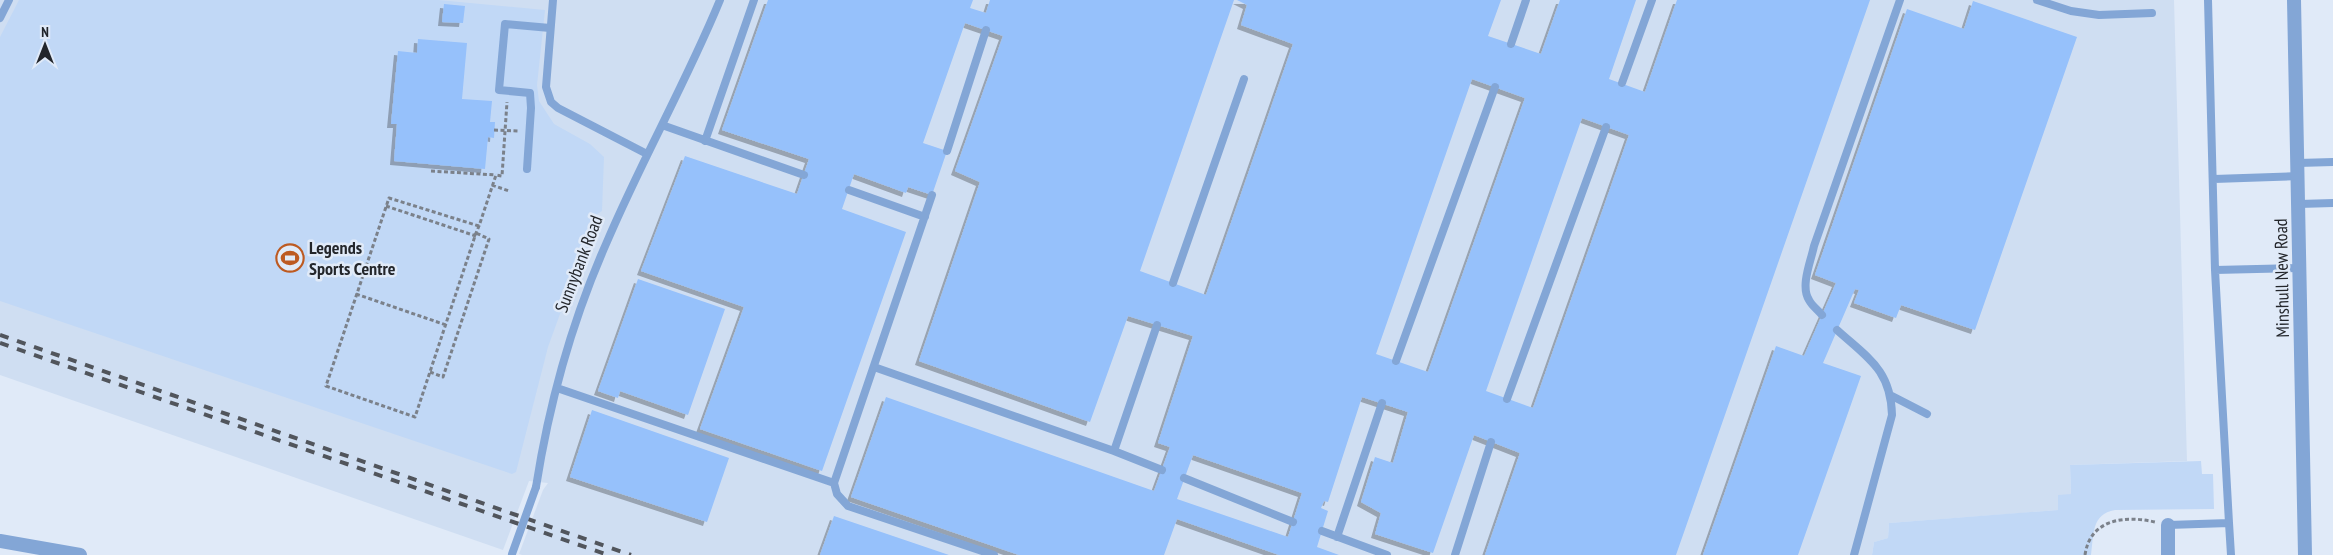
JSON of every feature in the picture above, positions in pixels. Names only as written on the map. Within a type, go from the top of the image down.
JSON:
[{"type":"street","name":"Minshull New Road","points":[[2294,0],[2301,268],[2305,555]]},
{"type":"street","points":[[2168,525],[2168,555]]},
{"type":"street","points":[[0,541],[80,555]]},
{"type":"lane","points":[[0,18],[9,0]]},
{"type":"lane","points":[[553,0],[546,87],[551,102],[558,108],[647,154]]},
{"type":"lane","name":"Sunnybank Road","points":[[511,554],[536,487],[546,427],[572,334],[605,245],[700,47],[720,0]]},
{"type":"lane","points":[[706,141],[754,0]]},
{"type":"lane","points":[[1511,44],[1526,0]]},
{"type":"lane","points":[[1622,83],[1652,0]]},
{"type":"lane","points":[[1822,315],[1809,301],[1806,294],[1814,246],[1900,0]]},
{"type":"lane","points":[[2037,0],[2071,12],[2099,15],[2152,13]]},
{"type":"lane","points":[[2208,0],[2215,270],[2231,555]]},
{"type":"lane","points":[[527,169],[531,108],[530,93],[499,90],[504,24],[550,28]]},
{"type":"lane","points":[[947,152],[986,30]]},
{"type":"lane","points":[[1173,283],[1244,79]]},
{"type":"lane","points":[[1396,361],[1495,87]]},
{"type":"lane","points":[[662,125],[804,175]]},
{"type":"lane","points":[[1507,399],[1606,127]]},
{"type":"lane","points":[[2214,180],[2298,170],[2333,162]]},
{"type":"lane","points":[[848,190],[925,216]]},
{"type":"lane","points":[[932,195],[834,483],[837,494],[848,506],[994,555]]},
{"type":"lane","points":[[2299,204],[2333,203]]},
{"type":"lane","points":[[2215,270],[2301,268]]},
{"type":"lane","points":[[1114,451],[1157,325]]},
{"type":"lane","points":[[1837,330],[1874,364],[1886,380],[1892,396],[1892,415],[1854,555]]},
{"type":"lane","points":[[874,367],[1114,451],[1162,470]]},
{"type":"lane","points":[[557,388],[834,483]]},
{"type":"lane","points":[[1892,396],[1928,414]]},
{"type":"lane","points":[[1337,537],[1382,403]]},
{"type":"lane","points":[[1455,555],[1491,442]]},
{"type":"lane","points":[[1184,478],[1293,522]]},
{"type":"lane","points":[[2168,525],[2229,523]]},
{"type":"lane","points":[[1322,531],[1387,555]]},
{"type":"path","points":[[431,171],[502,176],[508,91]]},
{"type":"path","points":[[479,226],[389,198],[326,386],[415,417],[479,226],[492,185],[496,175]]},
{"type":"path","points":[[492,185],[509,191]]},
{"type":"path","points":[[386,206],[489,239],[443,377],[430,372]]},
{"type":"path","points":[[356,294],[446,325]]},
{"type":"path","points":[[2085,555],[2093,533],[2103,524],[2121,520],[2146,520],[2168,525]]},
{"type":"shaded area","points":[[0,0],[2174,0],[2187,461],[2070,465],[2071,495],[2059,510],[1889,523],[1888,538],[1874,542],[1872,555],[522,555],[519,554],[543,490],[548,483],[529,481],[503,550],[0,375]]},
{"type":"shaded area","name":"Legends Sports Centre","points":[[19,0],[438,0],[545,10],[537,85],[539,101],[554,124],[590,144],[604,157],[602,211],[596,215],[548,347],[516,472],[512,474],[0,301],[0,37]]},
{"type":"shaded area","points":[[2201,461],[2202,474],[2213,474],[2214,509],[2115,510],[2107,512],[2095,526],[2091,555],[1872,555],[1874,542],[1888,538],[1889,523],[2058,510],[2058,495],[2071,494],[2070,465]]},
{"type":"building","points":[[768,0],[973,0],[970,8],[986,13],[990,0],[1234,0],[1140,271],[1206,295],[1293,44],[1241,25],[1247,5],[1237,0],[1501,0],[1488,36],[1541,54],[1560,0],[1636,0],[1609,79],[1645,92],[1677,0],[1870,0],[1676,555],[1485,555],[1520,453],[1474,435],[1433,553],[1375,534],[1381,513],[1361,502],[1375,457],[1393,463],[1408,412],[1362,397],[1328,502],[1324,501],[1321,508],[1328,511],[1317,547],[1339,555],[1279,555],[1177,519],[1164,555],[1019,555],[851,497],[886,397],[1154,491],[1170,447],[1158,443],[1193,336],[1128,316],[1090,422],[919,361],[980,182],[955,171],[1003,36],[965,23],[923,143],[947,151],[932,195],[908,187],[906,193],[854,174],[842,209],[906,232],[822,471],[700,429],[744,307],[641,271],[685,156],[797,194],[809,159],[722,130]],"holes":[[[1472,79],[1525,98],[1428,372],[1376,354]],[[1582,118],[1629,135],[1533,408],[1486,391]],[[1193,455],[1302,493],[1288,537],[1177,499]]]},
{"type":"building","points":[[1973,1],[2077,37],[1975,330],[1901,305],[1896,318],[1854,303],[1859,290],[1855,289],[1823,363],[1861,376],[1798,555],[1703,555],[1776,346],[1804,356],[1836,283],[1815,275],[1907,9],[1964,29]]},
{"type":"building","points":[[444,4],[465,6],[463,23],[442,22]]},
{"type":"building","points":[[418,39],[467,43],[462,99],[492,101],[490,122],[495,122],[494,138],[488,137],[485,169],[394,161],[397,124],[391,124],[398,51],[417,53]]},
{"type":"building","points":[[638,279],[725,309],[688,415],[620,391],[618,398],[598,391]]},
{"type":"building","points":[[592,410],[729,458],[707,522],[570,477]]},
{"type":"building","points":[[834,516],[949,555],[820,555]]},
{"type":"railway","points":[[0,335],[631,555]]},
{"type":"railway","points":[[0,343],[608,555]]},
{"type":"place","name":"Legends Sports Centre","points":[[290,258]]}]
